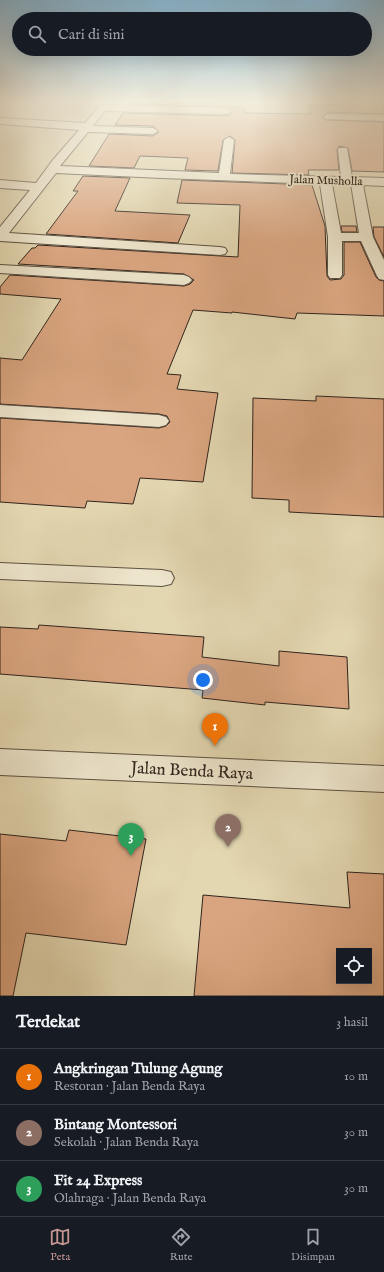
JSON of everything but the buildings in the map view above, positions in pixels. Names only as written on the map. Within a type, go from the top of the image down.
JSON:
[{"type":"street","points":[[0,237],[67,148]]},
{"type":"street","points":[[224,177],[229,148]]},
{"type":"street","points":[[343,150],[366,237],[384,276]]},
{"type":"street","name":"Jalan Musholla","points":[[53,169],[224,177],[384,182]]},
{"type":"street","points":[[325,180],[335,237],[335,275]]},
{"type":"street","points":[[0,184],[39,187]]},
{"type":"street","points":[[0,237],[220,251]]},
{"type":"street","points":[[335,237],[366,237]]},
{"type":"street","points":[[0,269],[184,280]]},
{"type":"street","points":[[0,411],[159,421]]},
{"type":"street","points":[[0,571],[162,578]]},
{"type":"street","name":"Jalan Benda Raya","points":[[0,762],[384,779]]},
{"type":"place","name":"Angkringan Tulung Agung","points":[[215,746]]},
{"type":"place","name":"Bintang Montessori","points":[[228,847]]},
{"type":"place","name":"Fit 24 Express","points":[[131,856]]}]
